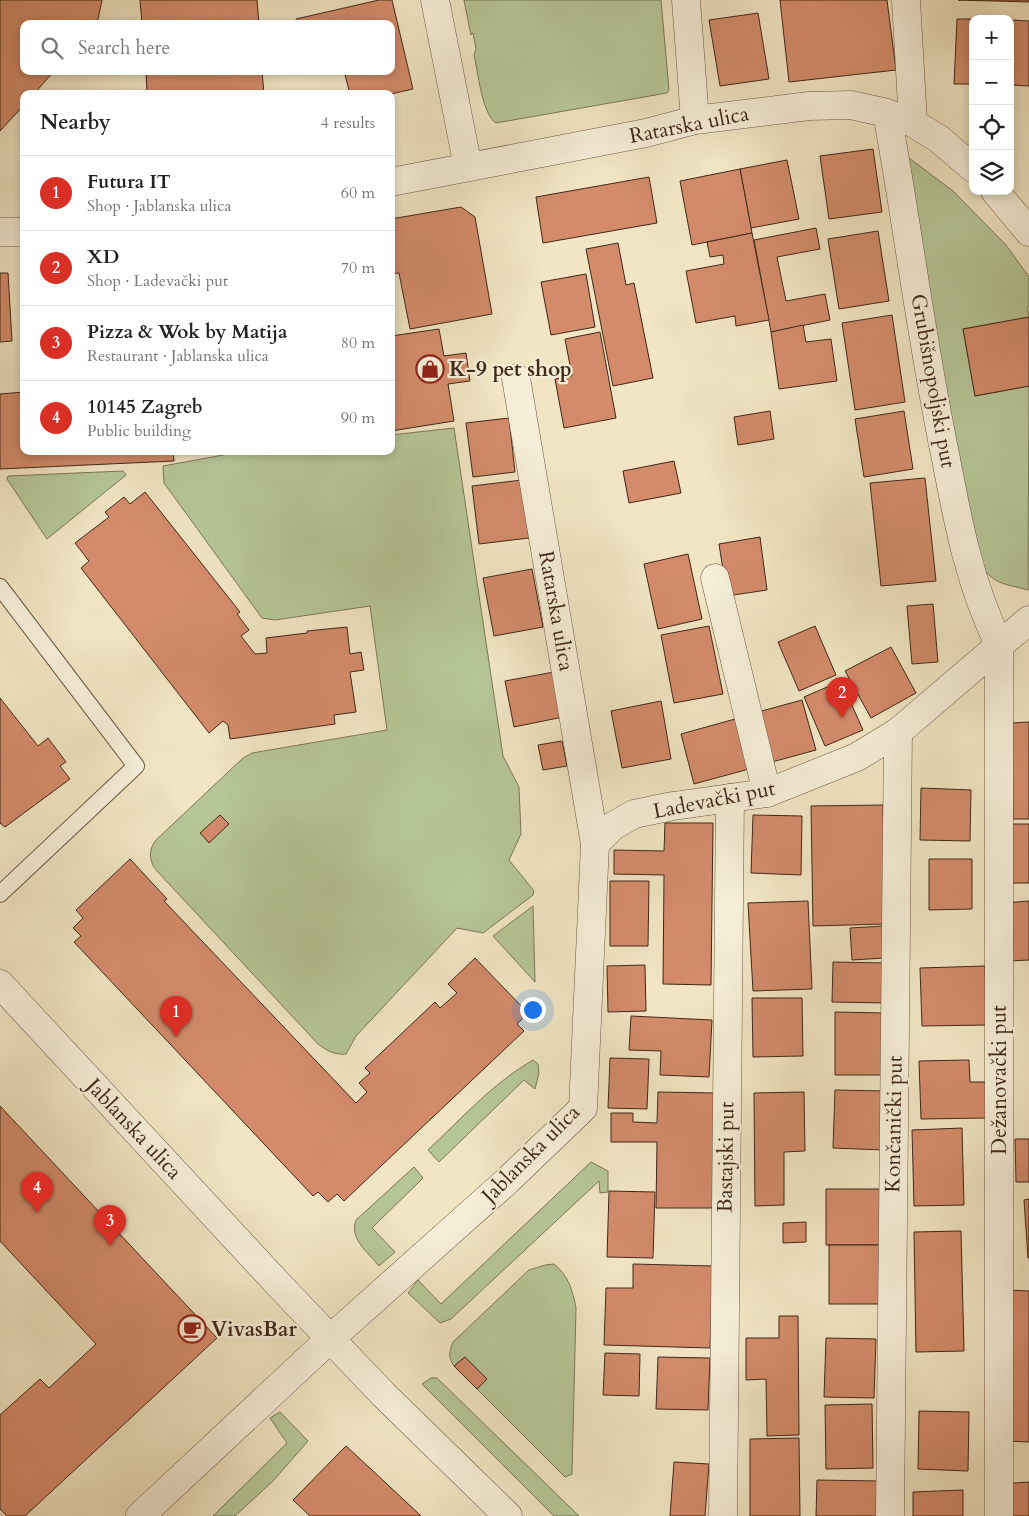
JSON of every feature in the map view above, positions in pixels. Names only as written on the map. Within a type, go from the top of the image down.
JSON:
[{"type":"street","points":[[435,0],[468,167]]},
{"type":"street","points":[[686,0],[695,120]]},
{"type":"street","points":[[906,0],[913,123]]},
{"type":"street","name":"Ratarska ulica","points":[[395,181],[636,135],[695,120],[809,106],[851,105],[886,113],[913,123],[939,139],[969,165]]},
{"type":"street","name":"Grubišnopoljski put","points":[[886,113],[932,395],[957,514],[970,571],[984,613],[999,644]]},
{"type":"street","points":[[998,195],[1029,232]]},
{"type":"street","points":[[0,232],[20,232]]},
{"type":"street","name":"Ratarska ulica","points":[[516,378],[595,844]]},
{"type":"street","points":[[715,578],[766,793]]},
{"type":"street","name":"Ladevački put","points":[[595,844],[613,826],[634,814],[766,793],[857,756],[898,732],[1029,620]]},
{"type":"street","name":"Dežanovački put","points":[[999,644],[999,1516]]},
{"type":"street","name":"Končanički put","points":[[890,1516],[898,732]]},
{"type":"street","name":"Bastajski put","points":[[723,1516],[730,798]]},
{"type":"street","name":"Jablanska ulica","points":[[331,1338],[500,1187],[583,1108],[595,844]]},
{"type":"street","name":"Jablanska ulica","points":[[0,984],[384,1395],[508,1516]]},
{"type":"street","points":[[140,1516],[331,1338]]},
{"type":"lane","points":[[0,587],[136,766],[0,894]]},
{"type":"green space","points":[[464,0],[661,0],[669,90],[667,93],[496,123],[487,111],[481,92],[474,55],[476,49],[473,33],[471,35]]},
{"type":"green space","points":[[905,155],[953,191],[1006,245],[1029,277],[1029,306],[1027,307],[1029,317],[963,329],[975,396],[1029,386],[1028,590],[999,582],[989,575],[979,561],[956,455]]},
{"type":"green space","points":[[454,428],[503,756],[519,787],[521,834],[509,860],[534,891],[533,895],[483,933],[457,928],[356,1036],[346,1054],[338,1054],[328,1051],[318,1044],[157,871],[150,856],[156,840],[243,758],[252,753],[387,730],[370,606],[275,620],[262,618],[164,483],[163,466],[223,455],[395,455],[395,435]]},
{"type":"green space","points":[[123,471],[126,475],[47,539],[7,479],[8,476]]},
{"type":"green space","points":[[533,906],[535,982],[493,936]]},
{"type":"green space","points":[[533,1060],[538,1064],[539,1073],[535,1089],[524,1080],[439,1162],[428,1150],[491,1090]]},
{"type":"green space","points":[[591,1162],[608,1171],[608,1192],[600,1193],[599,1181],[451,1319],[440,1323],[408,1293],[418,1280],[441,1304]]},
{"type":"green space","points":[[414,1167],[423,1178],[372,1228],[395,1252],[379,1266],[357,1239],[355,1233],[356,1220]]},
{"type":"green space","points":[[554,1264],[563,1273],[569,1284],[576,1308],[572,1474],[565,1477],[477,1389],[487,1379],[465,1357],[454,1366],[450,1354],[453,1342],[529,1270]]},
{"type":"green space","points":[[431,1378],[437,1378],[579,1516],[554,1516],[422,1384]]},
{"type":"green space","points":[[280,1412],[308,1441],[273,1481],[235,1516],[213,1516],[287,1443],[270,1418]]},
{"type":"building","points":[[0,0],[102,0],[98,20],[20,20],[20,75],[51,75],[37,90],[20,90],[20,109],[0,131]]},
{"type":"building","points":[[140,0],[257,0],[259,20],[142,20]]},
{"type":"building","points":[[379,0],[392,0],[413,89],[395,93],[395,90],[349,90],[345,75],[395,75],[395,20],[296,19]]},
{"type":"building","points":[[780,0],[887,0],[896,70],[789,82]]},
{"type":"building","points":[[958,0],[1029,0],[1029,2]]},
{"type":"building","points":[[758,13],[769,79],[720,86],[709,20]]},
{"type":"building","points":[[957,19],[969,19],[969,84],[954,84]]},
{"type":"building","points":[[1014,20],[1029,21],[1029,86],[1014,85]]},
{"type":"building","points":[[146,75],[262,75],[264,90],[147,90]]},
{"type":"building","points":[[873,149],[882,212],[829,219],[820,156]]},
{"type":"building","points":[[787,160],[799,219],[751,228],[740,169]]},
{"type":"building","points":[[740,169],[752,233],[692,245],[680,181]]},
{"type":"building","points":[[649,177],[657,223],[543,243],[536,197]]},
{"type":"building","points":[[461,207],[475,217],[492,314],[410,329],[399,273],[395,274],[395,218]]},
{"type":"building","points":[[816,228],[820,249],[777,257],[786,301],[825,294],[830,320],[771,332],[754,240]]},
{"type":"building","points":[[878,231],[889,301],[839,309],[828,239]]},
{"type":"building","points":[[752,233],[769,320],[736,326],[735,316],[696,323],[686,271],[724,264],[723,255],[710,257],[707,242]]},
{"type":"building","points":[[618,243],[626,285],[634,283],[653,378],[613,386],[586,249]]},
{"type":"building","points":[[0,273],[8,273],[12,341],[0,342]]},
{"type":"building","points":[[586,274],[595,327],[551,335],[541,282]]},
{"type":"building","points":[[892,315],[905,402],[855,410],[842,323]]},
{"type":"building","points":[[1029,317],[1029,386],[975,396],[963,329]]},
{"type":"building","points":[[803,325],[806,342],[831,339],[837,381],[779,389],[771,332]]},
{"type":"building","name":"K-9 pet shop","points":[[439,329],[444,356],[466,353],[470,381],[448,384],[454,421],[395,430],[395,335]]},
{"type":"building","points":[[600,332],[616,418],[564,428],[555,379],[572,376],[565,339]]},
{"type":"building","points":[[20,392],[20,455],[173,455],[174,461],[0,469],[0,394]]},
{"type":"building","points":[[770,411],[774,439],[738,445],[734,417]]},
{"type":"building","points":[[904,411],[913,469],[864,477],[855,419]]},
{"type":"building","points":[[509,418],[515,472],[473,477],[466,423]]},
{"type":"building","points":[[674,461],[681,493],[629,503],[623,471]]},
{"type":"building","points":[[925,478],[936,581],[881,586],[870,483]]},
{"type":"building","points":[[522,480],[529,538],[479,544],[472,486]]},
{"type":"building","points":[[145,492],[240,612],[237,614],[249,630],[241,636],[255,654],[267,653],[266,638],[347,627],[350,654],[361,652],[364,670],[350,672],[356,712],[334,715],[335,724],[230,739],[228,725],[223,721],[209,733],[81,568],[89,561],[75,543],[109,517],[105,512],[124,497],[130,504]]},
{"type":"building","points":[[760,537],[767,590],[727,596],[719,544]]},
{"type":"building","points":[[688,554],[702,619],[658,629],[644,564]]},
{"type":"building","points":[[532,569],[543,627],[494,636],[483,578]]},
{"type":"building","points":[[933,604],[938,662],[912,664],[907,606]]},
{"type":"building","points":[[709,626],[723,694],[674,703],[661,635]]},
{"type":"building","points":[[815,626],[836,675],[799,691],[778,642]]},
{"type":"building","points":[[891,647],[916,693],[871,718],[845,671]]},
{"type":"building","points":[[554,672],[563,717],[514,727],[505,681]]},
{"type":"building","points":[[841,681],[863,730],[825,746],[804,697]]},
{"type":"building","points":[[0,698],[38,746],[48,738],[66,762],[60,766],[70,779],[5,827],[0,823]]},
{"type":"building","points":[[802,700],[816,750],[761,765],[747,715]]},
{"type":"building","points":[[661,701],[671,759],[622,768],[611,711]]},
{"type":"building","points":[[735,719],[749,769],[694,784],[681,734]]},
{"type":"building","points":[[1029,722],[1029,819],[1013,819],[1012,723]]},
{"type":"building","points":[[562,741],[567,766],[543,770],[538,745]]},
{"type":"building","points":[[921,788],[971,790],[970,841],[920,840]]},
{"type":"building","points":[[883,805],[886,924],[813,926],[811,806]]},
{"type":"building","points":[[220,815],[229,824],[209,843],[200,833]]},
{"type":"building","points":[[753,815],[802,816],[801,875],[751,873]]},
{"type":"building","points":[[665,823],[713,823],[711,985],[663,984],[664,875],[614,874],[614,850],[664,851]]},
{"type":"building","points":[[1007,824],[1029,824],[1029,883],[1007,883]]},
{"type":"building","points":[[130,859],[167,899],[164,901],[356,1103],[367,1092],[359,1083],[370,1073],[365,1068],[435,1002],[440,1008],[457,993],[448,984],[475,958],[528,1013],[517,1024],[524,1031],[344,1201],[337,1194],[328,1202],[318,1192],[313,1196],[74,942],[81,936],[73,928],[83,918],[76,910]]},
{"type":"building","points":[[929,859],[972,859],[972,909],[929,910]]},
{"type":"building","points":[[610,881],[649,881],[648,946],[610,946]]},
{"type":"building","points":[[808,901],[812,989],[753,991],[748,903]]},
{"type":"building","points":[[1029,901],[1029,960],[1010,961],[1005,903]]},
{"type":"building","points":[[884,926],[885,958],[852,960],[850,928]]},
{"type":"building","points":[[833,962],[886,963],[886,1003],[832,1002]]},
{"type":"building","points":[[645,965],[646,1011],[608,1012],[607,966]]},
{"type":"building","points":[[985,966],[987,1025],[922,1026],[920,968]]},
{"type":"building","points":[[752,998],[802,998],[803,1056],[753,1057]]},
{"type":"building","points":[[835,1012],[884,1013],[883,1075],[835,1075]]},
{"type":"building","points":[[631,1016],[712,1020],[709,1077],[660,1075],[661,1051],[629,1050]]},
{"type":"building","points":[[610,1058],[649,1059],[647,1109],[608,1108]]},
{"type":"building","points":[[969,1060],[970,1082],[987,1082],[988,1118],[921,1119],[919,1061]]},
{"type":"building","points":[[835,1090],[885,1091],[883,1150],[833,1148]]},
{"type":"building","points":[[658,1092],[715,1093],[713,1208],[656,1208],[657,1142],[611,1142],[611,1113],[633,1113],[633,1122],[657,1123]]},
{"type":"building","points":[[804,1092],[805,1151],[784,1152],[784,1205],[755,1206],[754,1093]]},
{"type":"building","points":[[0,1106],[217,1338],[25,1516],[7,1516],[0,1509],[0,1415],[40,1379],[49,1388],[96,1344],[0,1241]]},
{"type":"building","points":[[962,1128],[964,1205],[914,1206],[912,1130]]},
{"type":"building","points":[[1015,1139],[1029,1139],[1029,1182],[1016,1182]]},
{"type":"building","points":[[826,1189],[887,1189],[879,1245],[826,1245]]},
{"type":"building","points":[[609,1191],[655,1192],[653,1258],[607,1257]]},
{"type":"building","points":[[1029,1199],[1029,1258],[1028,1258],[1024,1200]]},
{"type":"building","points":[[806,1222],[806,1242],[783,1243],[783,1223]]},
{"type":"building","points":[[961,1231],[964,1351],[916,1352],[914,1232]]},
{"type":"building","points":[[829,1245],[879,1245],[879,1304],[829,1304]]},
{"type":"building","points":[[633,1264],[713,1266],[710,1348],[604,1345],[606,1288],[633,1288]]},
{"type":"building","points":[[1008,1290],[1029,1291],[1029,1442],[1005,1441]]},
{"type":"building","points":[[779,1316],[798,1316],[799,1435],[767,1436],[766,1379],[746,1380],[746,1338],[779,1338]]},
{"type":"building","points":[[826,1338],[876,1339],[874,1398],[824,1397]]},
{"type":"building","points":[[605,1353],[640,1354],[639,1396],[603,1395]]},
{"type":"building","points":[[465,1357],[487,1379],[477,1389],[454,1366]]},
{"type":"building","points":[[658,1357],[710,1358],[708,1410],[656,1409]]},
{"type":"building","points":[[872,1404],[873,1468],[826,1469],[825,1405]]},
{"type":"building","points":[[919,1411],[969,1412],[968,1471],[918,1469]]},
{"type":"building","points":[[799,1438],[800,1516],[750,1516],[750,1439]]},
{"type":"building","points":[[346,1446],[421,1516],[310,1516],[293,1500]]},
{"type":"building","points":[[674,1462],[709,1464],[705,1516],[670,1516]]},
{"type":"building","points":[[817,1480],[878,1481],[877,1516],[816,1516]]},
{"type":"building","points":[[1029,1482],[1029,1516],[1003,1516],[1001,1484]]},
{"type":"building","points":[[963,1490],[963,1516],[913,1516],[913,1492]]},
{"type":"place","name":"K-9 pet shop","points":[[430,369]]},
{"type":"place","name":"XD","points":[[842,718]]},
{"type":"place","name":"Futura IT","points":[[176,1037]]},
{"type":"place","name":"10145 Zagreb","points":[[37,1213]]},
{"type":"place","name":"Pizza & Wok by Matija","points":[[110,1246]]},
{"type":"place","name":"VivasBar","points":[[192,1329]]}]
